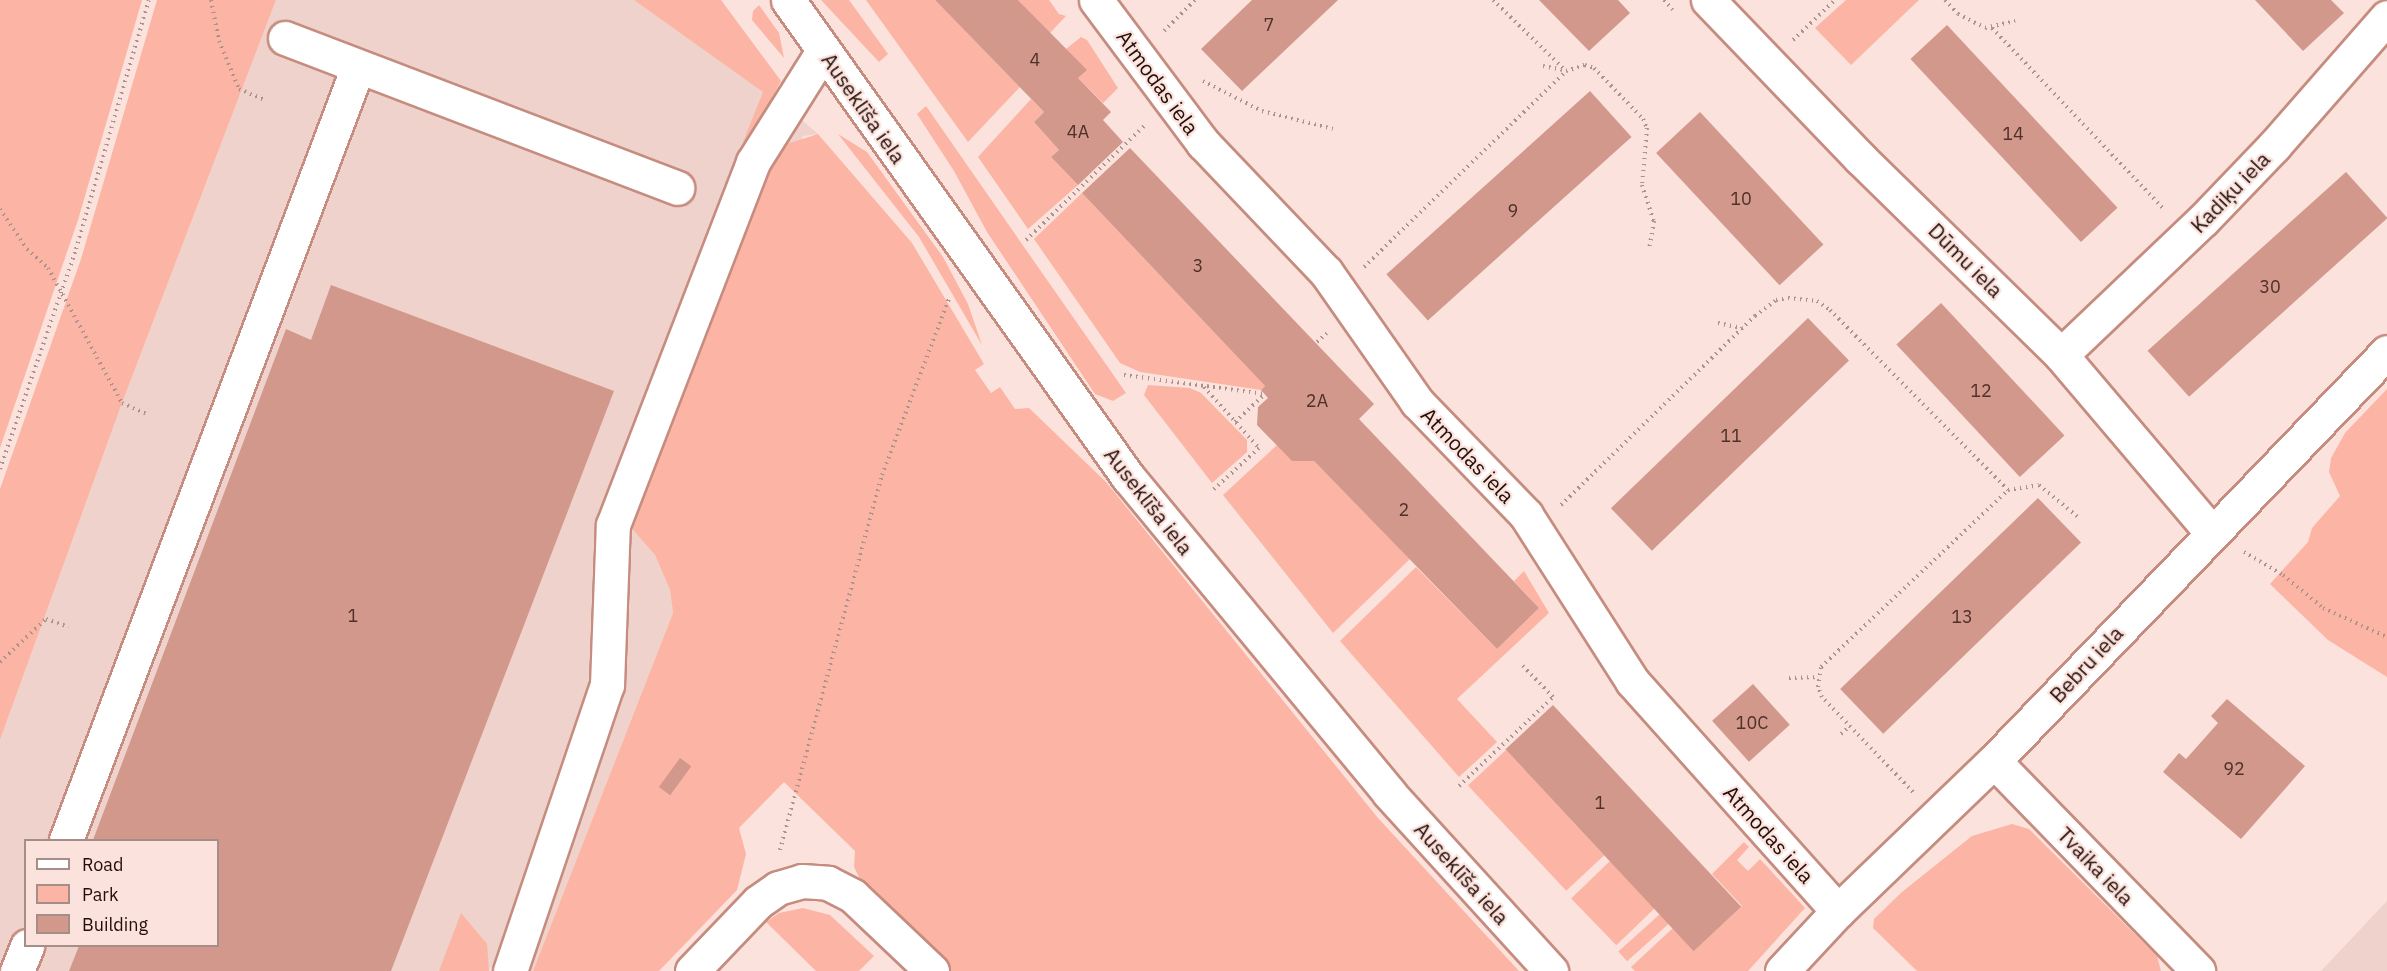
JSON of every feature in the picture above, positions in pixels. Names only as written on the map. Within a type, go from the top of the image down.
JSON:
[{"type":"street","name":"Auseklīša iela","points":[[788,0],[1128,477],[1389,793],[1551,971]]},
{"type":"street","name":"Atmodas iela","points":[[1096,0],[1186,123],[1326,272],[1417,402],[1526,515],[1632,681],[1838,911]]},
{"type":"street","name":"Dūmu iela","points":[[1708,0],[1860,158],[2061,355],[2211,531]]},
{"type":"street","name":"Kadiķu iela","points":[[2061,355],[2164,257],[2274,146],[2387,17]]},
{"type":"street","points":[[285,38],[677,188]]},
{"type":"street","points":[[510,971],[608,685],[613,525],[753,162],[823,51]]},
{"type":"street","points":[[66,839],[358,67]]},
{"type":"street","name":"Bebru iela","points":[[1782,971],[1838,911],[1994,761],[2211,531],[2387,352]]},
{"type":"street","name":"Tvaika iela","points":[[1994,761],[2195,970]]},
{"type":"street","points":[[692,971],[768,894],[802,881],[840,888],[932,971]]},
{"type":"street","points":[[17,971],[26,947]]},
{"type":"path","points":[[0,469],[62,293],[149,0]]},
{"type":"path","points":[[211,0],[219,41],[239,89],[263,99]]},
{"type":"path","points":[[1161,36],[1194,0]]},
{"type":"path","points":[[1493,0],[1566,71]]},
{"type":"path","points":[[1755,48],[1790,43],[1835,0]]},
{"type":"path","points":[[1945,0],[1970,22],[1992,28],[2160,201],[2165,210],[2164,226],[2150,242],[2164,257]]},
{"type":"path","points":[[1992,28],[2015,21]]},
{"type":"path","points":[[1317,342],[1366,294],[1360,277],[1368,260],[1566,71],[1585,65],[1594,68],[1647,128],[1642,173],[1654,221],[1649,248]]},
{"type":"path","points":[[1543,66],[1566,71]]},
{"type":"path","points":[[1198,78],[1262,111],[1333,129]]},
{"type":"path","points":[[1026,240],[1146,124]]},
{"type":"path","points":[[0,209],[27,249],[48,268],[122,403],[147,414]]},
{"type":"path","points":[[1559,514],[1564,498],[1742,328],[1776,300],[1803,297],[1817,301],[2008,490]]},
{"type":"path","points":[[768,894],[882,475],[949,299]]},
{"type":"path","points":[[1718,323],[1742,328]]},
{"type":"path","points":[[1124,375],[1264,394],[1235,422]]},
{"type":"path","points":[[1204,387],[1259,448],[1213,490]]},
{"type":"path","points":[[1935,816],[1822,697],[1818,677],[1821,667],[2008,490],[2039,485],[2078,517]]},
{"type":"path","points":[[2211,531],[2283,575],[2324,608],[2387,637]]},
{"type":"path","points":[[0,662],[46,619],[69,627]]},
{"type":"path","points":[[1459,786],[1553,697],[1521,664]]},
{"type":"path","points":[[1790,678],[1818,677]]},
{"type":"path","points":[[1841,734],[1850,726]]},
{"type":"shaded area","points":[[276,0],[634,0],[775,97],[818,134],[803,136],[633,530],[655,555],[670,590],[673,613],[533,971],[491,967],[489,971],[0,971],[0,740],[122,403]]},
{"type":"shaded area","points":[[2387,901],[2387,971],[2321,971]]},
{"type":"green space","points":[[0,0],[142,0],[78,220],[0,448]]},
{"type":"green space","points":[[157,0],[276,0],[122,403],[0,740],[0,489],[81,259]]},
{"type":"green space","points":[[634,0],[721,0],[781,81],[748,143],[743,142],[763,92]]},
{"type":"green space","points":[[821,0],[849,0],[888,54],[879,62]]},
{"type":"green space","points":[[866,0],[935,0],[1020,87],[968,142]]},
{"type":"green space","points":[[1018,0],[1049,0],[1059,14],[1066,16],[1050,33]]},
{"type":"green space","points":[[1846,0],[1919,0],[1851,65],[1815,28]]},
{"type":"green space","points":[[759,5],[779,33],[784,58],[752,20],[753,11]]},
{"type":"green space","points":[[1081,37],[1087,40],[1118,88],[1103,103],[1078,78],[1086,70],[1066,49]]},
{"type":"green space","points":[[1031,99],[1044,112],[1034,122],[1059,150],[1051,157],[1078,185],[1028,229],[978,157]]},
{"type":"green space","points":[[926,106],[1126,393],[1113,401],[1095,394],[987,232],[954,171],[917,114]]},
{"type":"green space","points":[[818,134],[912,243],[984,364],[975,370],[991,393],[1000,387],[1015,409],[1029,408],[1106,482],[1378,818],[1519,971],[949,971],[863,885],[854,867],[855,851],[784,782],[739,828],[746,854],[737,890],[659,971],[533,971],[673,613],[670,590],[655,555],[633,530],[630,509],[777,147]]},
{"type":"green space","points":[[838,134],[867,152],[943,257],[968,304],[982,345],[919,237]]},
{"type":"green space","points":[[1082,193],[1265,386],[1261,390],[1140,372],[1120,363],[1034,239]]},
{"type":"green space","points":[[1148,385],[1190,388],[1201,393],[1247,440],[1247,452],[1212,483],[1144,395]]},
{"type":"green space","points":[[2387,389],[2387,677],[2328,640],[2270,584],[2308,542],[2312,528],[2340,496],[2329,472],[2331,458],[2345,433]]},
{"type":"green space","points":[[1277,445],[1314,461],[1410,559],[1333,633],[1223,495]]},
{"type":"green space","points":[[1416,567],[1497,649],[1539,608],[1514,581],[1524,571],[1549,613],[1457,699],[1497,742],[1459,777],[1340,641]]},
{"type":"green space","points":[[1506,750],[1604,855],[1566,891],[1468,785]]},
{"type":"green space","points":[[2012,824],[2029,829],[2157,956],[2161,971],[1917,971],[1873,928],[1874,919],[1902,892],[1972,836]]},
{"type":"green space","points":[[1744,842],[1749,847],[1737,860],[1748,871],[1760,859],[1805,908],[1748,971],[1635,971],[1631,967],[1673,928],[1695,950],[1742,906],[1712,874]]},
{"type":"green space","points":[[1610,861],[1655,908],[1616,945],[1571,899]]},
{"type":"green space","points":[[803,908],[830,915],[874,956],[859,971],[816,971],[766,922],[779,913]]},
{"type":"green space","points":[[461,913],[487,944],[489,971],[439,971]]},
{"type":"green space","points":[[1660,914],[1669,924],[1627,961],[1618,951]]},
{"type":"building","points":[[935,0],[1018,0],[1087,70],[1078,78],[1111,112],[1103,120],[1123,142],[1078,185],[1051,157],[1059,150],[1034,122],[1044,112]]},
{"type":"building","points":[[1252,0],[1338,0],[1242,91],[1201,49]]},
{"type":"building","points":[[1539,0],[1618,0],[1630,13],[1589,51]]},
{"type":"building","points":[[2255,0],[2331,0],[2344,13],[2303,51]]},
{"type":"building","points":[[1947,25],[2117,208],[2081,242],[1910,59]]},
{"type":"building","points":[[1590,91],[1631,137],[1428,320],[1386,274]]},
{"type":"building","points":[[1700,112],[1823,244],[1780,285],[1656,153]]},
{"type":"building","points":[[1130,148],[1374,404],[1359,419],[1539,608],[1497,649],[1314,461],[1292,461],[1257,425],[1258,407],[1268,398],[1261,390],[1265,386],[1082,193]]},
{"type":"building","points":[[2346,172],[2387,219],[2189,397],[2148,351]]},
{"type":"building","points":[[331,285],[614,391],[391,971],[69,971],[79,947],[219,947],[219,839],[93,839],[286,329],[311,340]]},
{"type":"building","points":[[1941,303],[2064,435],[2020,477],[1896,345]]},
{"type":"building","points":[[1808,318],[1849,360],[1652,551],[1611,508]]},
{"type":"building","points":[[2038,498],[2081,543],[1883,734],[1840,689]]},
{"type":"building","points":[[1753,684],[1790,725],[1749,762],[1712,721]]},
{"type":"building","points":[[2227,699],[2305,766],[2241,839],[2163,772],[2179,753],[2186,759],[2218,723],[2211,716]]},
{"type":"building","points":[[1553,705],[1741,907],[1694,951],[1505,749]]},
{"type":"building","points":[[680,758],[691,766],[670,795],[659,787]]}]
